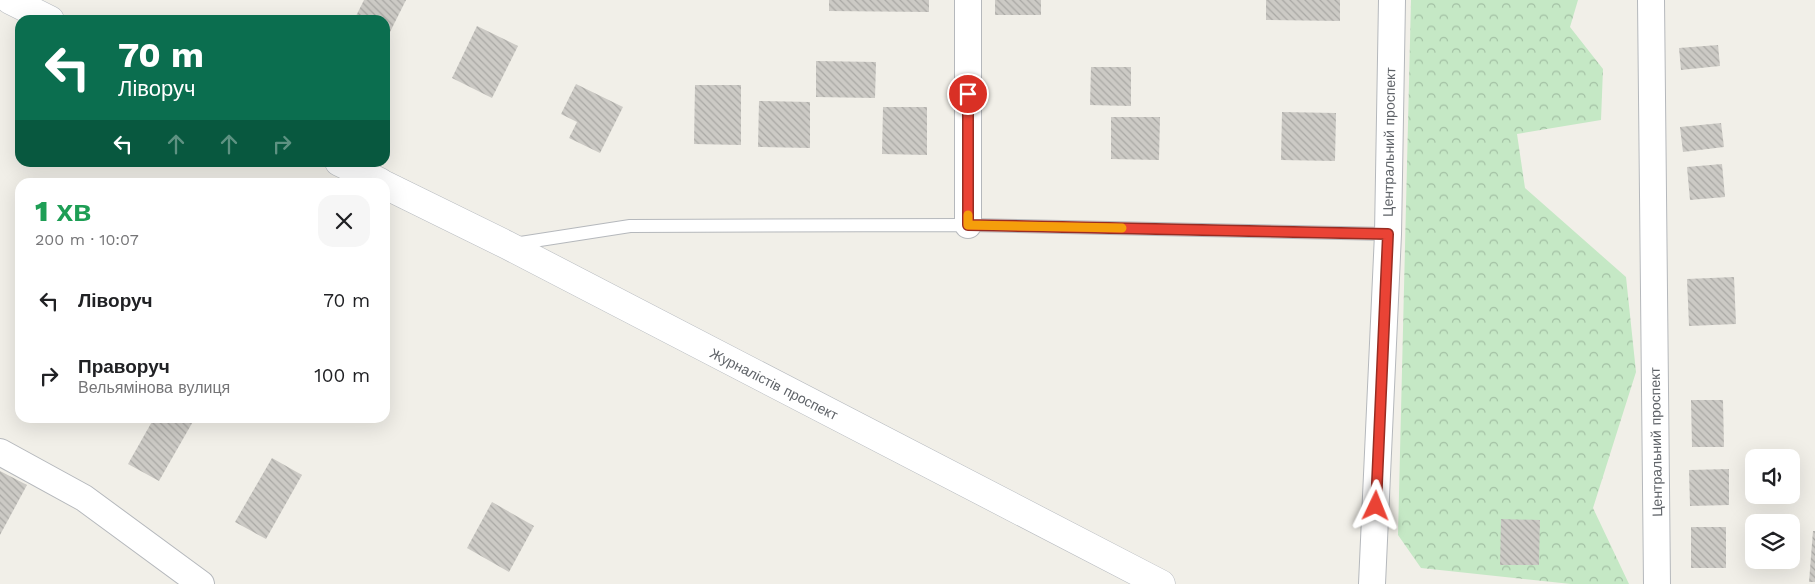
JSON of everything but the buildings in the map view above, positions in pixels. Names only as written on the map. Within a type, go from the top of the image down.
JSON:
[{"type":"main road","points":[[10,0],[40,15]]},
{"type":"main road","points":[[349,167],[372,178]]},
{"type":"main road","name":"Журналістів проспект","points":[[390,187],[507,245],[1161,584]]},
{"type":"street","points":[[968,0],[968,225]]},
{"type":"street","name":"Центральний проспект","points":[[1374,584],[1388,234],[1392,0]]},
{"type":"street","name":"Центральний проспект","points":[[1651,0],[1657,584]]},
{"type":"street","points":[[0,452],[84,498],[201,584]]},
{"type":"lane","points":[[507,245],[630,226],[968,225],[1388,234]]},
{"type":"green space","points":[[1411,0],[1578,0],[1570,27],[1603,69],[1601,120],[1517,134],[1525,188],[1626,277],[1636,372],[1593,508],[1629,584],[1571,584],[1421,568],[1398,535]]},
{"type":"slow traffic","points":[[968,215],[968,225],[1122,228]]},
{"type":"route","points":[[968,94],[968,225],[1388,234],[1376,506]]}]
